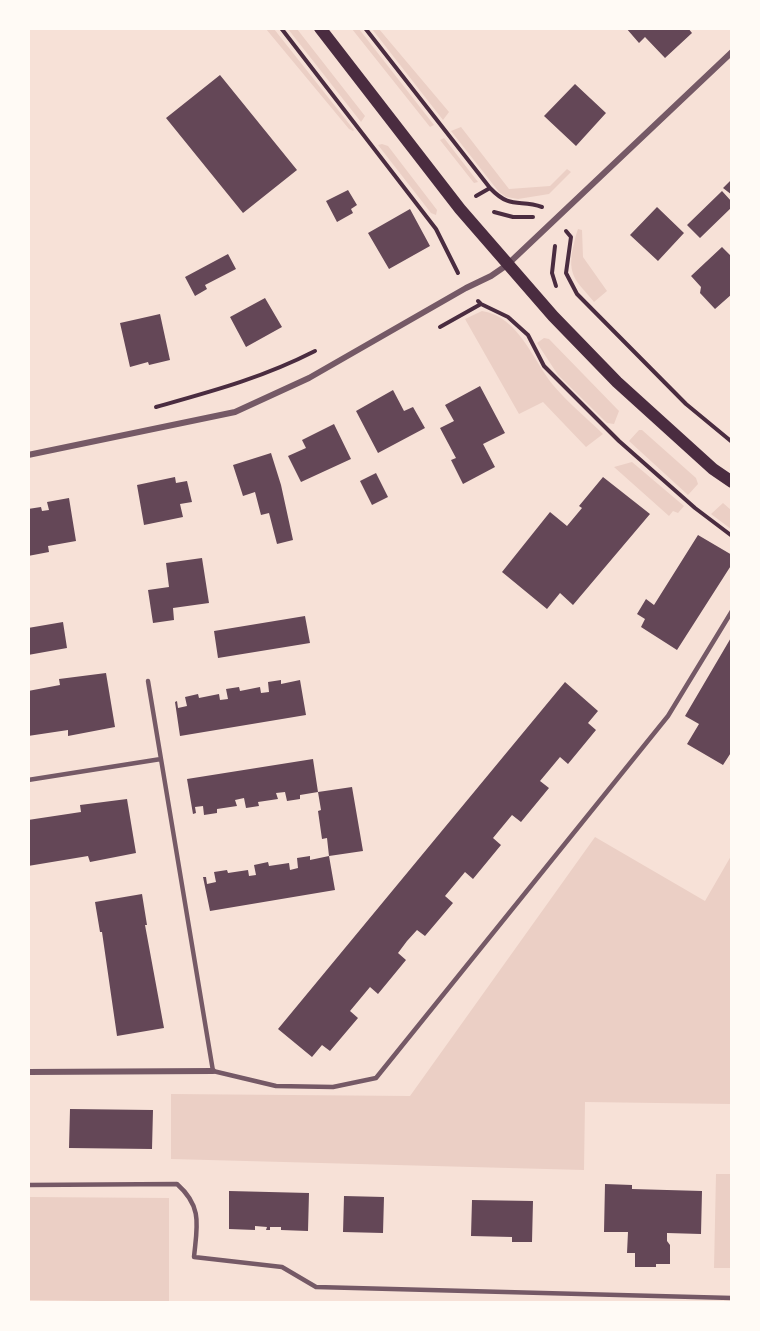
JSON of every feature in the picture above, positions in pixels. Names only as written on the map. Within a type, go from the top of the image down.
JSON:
[{"type":"main road","points":[[320,28],[460,209],[553,316],[617,382],[713,469],[732,482]]},
{"type":"street","points":[[28,455],[235,412],[309,378],[491,276],[507,265],[732,52]]},
{"type":"street","points":[[28,1072],[213,1071]]},
{"type":"lane","points":[[148,681],[213,1071],[276,1086],[333,1087],[375,1078],[668,716],[732,611]]},
{"type":"lane","points":[[28,780],[161,759]]},
{"type":"lane","points":[[28,1185],[177,1184],[188,1194],[198,1219],[194,1257],[282,1267],[316,1287],[732,1298]]},
{"type":"path","points":[[448,279],[458,273]]},
{"type":"path","points":[[150,409],[280,369],[320,348]]},
{"type":"shaded area","points":[[266,29],[274,29],[353,131],[349,129]]},
{"type":"shaded area","points":[[288,29],[297,29],[365,116],[361,122]]},
{"type":"shaded area","points":[[352,29],[359,29],[434,125],[430,127]]},
{"type":"shaded area","points":[[372,29],[379,29],[449,112],[443,120]]},
{"type":"shaded area","points":[[461,127],[509,189],[550,186],[567,169],[571,172],[549,194],[518,199],[506,197],[499,192],[451,131]]},
{"type":"shaded area","points":[[444,138],[478,182],[474,183],[440,140]]},
{"type":"shaded area","points":[[378,145],[388,146],[437,210],[436,215],[431,213]]},
{"type":"shaded area","points":[[578,229],[582,230],[583,257],[607,291],[594,302],[579,285],[573,274],[572,252]]},
{"type":"shaded area","points":[[482,311],[506,321],[515,330],[553,385],[603,434],[586,447],[543,402],[519,414],[465,319]]},
{"type":"shaded area","points":[[544,338],[549,339],[619,411],[614,424],[607,423],[558,375],[537,343]]},
{"type":"shaded area","points":[[639,430],[642,430],[696,478],[698,484],[688,495],[629,441]]},
{"type":"shaded area","points":[[632,462],[684,506],[678,513],[673,511],[669,516],[614,467]]},
{"type":"shaded area","points":[[723,503],[731,510],[731,529],[711,514]]},
{"type":"shaded area","points":[[595,837],[705,901],[731,856],[731,1104],[585,1102],[584,1170],[171,1159],[171,1094],[410,1096]]},
{"type":"shaded area","points":[[716,1174],[731,1174],[731,1268],[714,1268]]},
{"type":"shaded area","points":[[29,1197],[169,1198],[169,1302],[29,1300]]},
{"type":"building","points":[[626,28],[688,28],[692,33],[665,58],[645,37],[639,43]]},
{"type":"building","points":[[220,75],[297,170],[243,213],[166,118]]},
{"type":"building","points":[[575,84],[606,113],[576,146],[544,116]]},
{"type":"building","points":[[732,179],[732,195],[723,188]]},
{"type":"building","points":[[348,190],[357,205],[351,209],[353,213],[337,222],[326,201]]},
{"type":"building","points":[[722,191],[732,202],[732,207],[700,238],[687,225]]},
{"type":"building","points":[[657,207],[684,233],[658,261],[630,235]]},
{"type":"building","points":[[410,209],[430,246],[389,269],[368,233]]},
{"type":"building","points":[[722,247],[732,257],[732,294],[715,309],[700,293],[701,287],[691,276]]},
{"type":"building","points":[[228,254],[236,269],[205,285],[207,289],[195,296],[185,277]]},
{"type":"building","points":[[265,298],[282,327],[246,347],[230,317]]},
{"type":"building","points":[[160,314],[170,360],[149,365],[148,362],[130,367],[120,323]]},
{"type":"building","points":[[480,386],[505,433],[483,444],[495,467],[463,484],[451,460],[456,458],[440,428],[454,421],[445,405]]},
{"type":"building","points":[[393,390],[404,411],[413,407],[425,428],[378,453],[356,411]]},
{"type":"building","points":[[334,424],[351,459],[301,482],[288,456],[306,448],[302,440]]},
{"type":"building","points":[[271,453],[281,485],[293,540],[277,544],[269,513],[261,515],[255,492],[243,496],[233,465]]},
{"type":"building","points":[[376,473],[388,497],[372,505],[360,481]]},
{"type":"building","points":[[175,477],[176,483],[187,481],[192,502],[180,504],[183,517],[144,525],[137,485]]},
{"type":"building","points":[[603,477],[650,514],[573,605],[560,593],[547,609],[502,572],[550,512],[567,526],[582,508],[579,506]]},
{"type":"building","points":[[69,498],[76,541],[48,546],[49,552],[28,556],[28,509],[41,507],[42,511],[49,510],[47,502]]},
{"type":"building","points":[[698,535],[732,555],[732,564],[677,650],[641,627],[645,619],[637,614],[646,599],[654,605]]},
{"type":"building","points":[[202,558],[209,603],[173,608],[174,620],[153,623],[148,590],[169,587],[166,563]]},
{"type":"building","points":[[305,616],[310,643],[218,658],[214,631]]},
{"type":"building","points":[[63,622],[67,648],[28,655],[28,628]]},
{"type":"building","points":[[732,636],[732,751],[723,765],[687,744],[699,724],[685,716]]},
{"type":"building","points":[[106,673],[115,727],[68,736],[68,730],[28,736],[28,691],[60,685],[59,679]]},
{"type":"building","points":[[281,680],[281,684],[300,680],[306,715],[180,736],[175,702],[177,701],[178,708],[187,706],[185,697],[198,694],[199,698],[219,694],[220,700],[228,699],[226,689],[239,687],[240,691],[260,687],[261,693],[269,692],[268,682]]},
{"type":"building","points":[[565,682],[598,711],[588,723],[596,730],[568,764],[560,757],[540,781],[549,788],[521,822],[512,815],[493,838],[501,845],[473,879],[465,872],[445,896],[453,903],[425,936],[417,930],[407,941],[398,953],[406,960],[378,994],[370,987],[350,1011],[358,1018],[330,1051],[322,1045],[312,1057],[278,1029]]},
{"type":"building","points":[[313,759],[318,792],[300,795],[300,799],[287,801],[285,792],[276,793],[278,799],[258,802],[259,806],[246,808],[244,798],[235,800],[237,806],[217,809],[217,813],[204,815],[203,806],[195,807],[196,813],[193,814],[187,779]]},
{"type":"building","points":[[352,787],[363,851],[329,856],[327,838],[322,839],[318,792]]},
{"type":"building","points":[[127,799],[136,853],[90,862],[88,856],[28,866],[28,820],[81,812],[80,805]]},
{"type":"building","points":[[310,856],[310,860],[329,856],[335,890],[210,911],[203,877],[206,877],[207,884],[216,882],[214,872],[227,870],[228,873],[248,870],[249,876],[256,875],[254,865],[268,862],[269,866],[289,863],[290,870],[298,868],[297,858]]},
{"type":"building","points":[[142,894],[147,925],[145,925],[164,1028],[117,1036],[102,932],[100,932],[95,902]]},
{"type":"building","points":[[70,1109],[153,1110],[152,1149],[69,1148]]},
{"type":"building","points":[[605,1184],[632,1185],[632,1189],[702,1191],[701,1234],[667,1233],[667,1241],[670,1245],[670,1264],[635,1267],[635,1253],[627,1253],[628,1232],[604,1232]]},
{"type":"building","points":[[229,1191],[309,1193],[308,1231],[281,1230],[281,1227],[270,1227],[270,1230],[266,1230],[267,1227],[255,1226],[255,1230],[229,1229]]},
{"type":"building","points":[[344,1196],[384,1197],[383,1233],[343,1232]]},
{"type":"building","points":[[472,1200],[533,1201],[532,1242],[512,1242],[512,1237],[471,1236]]}]
